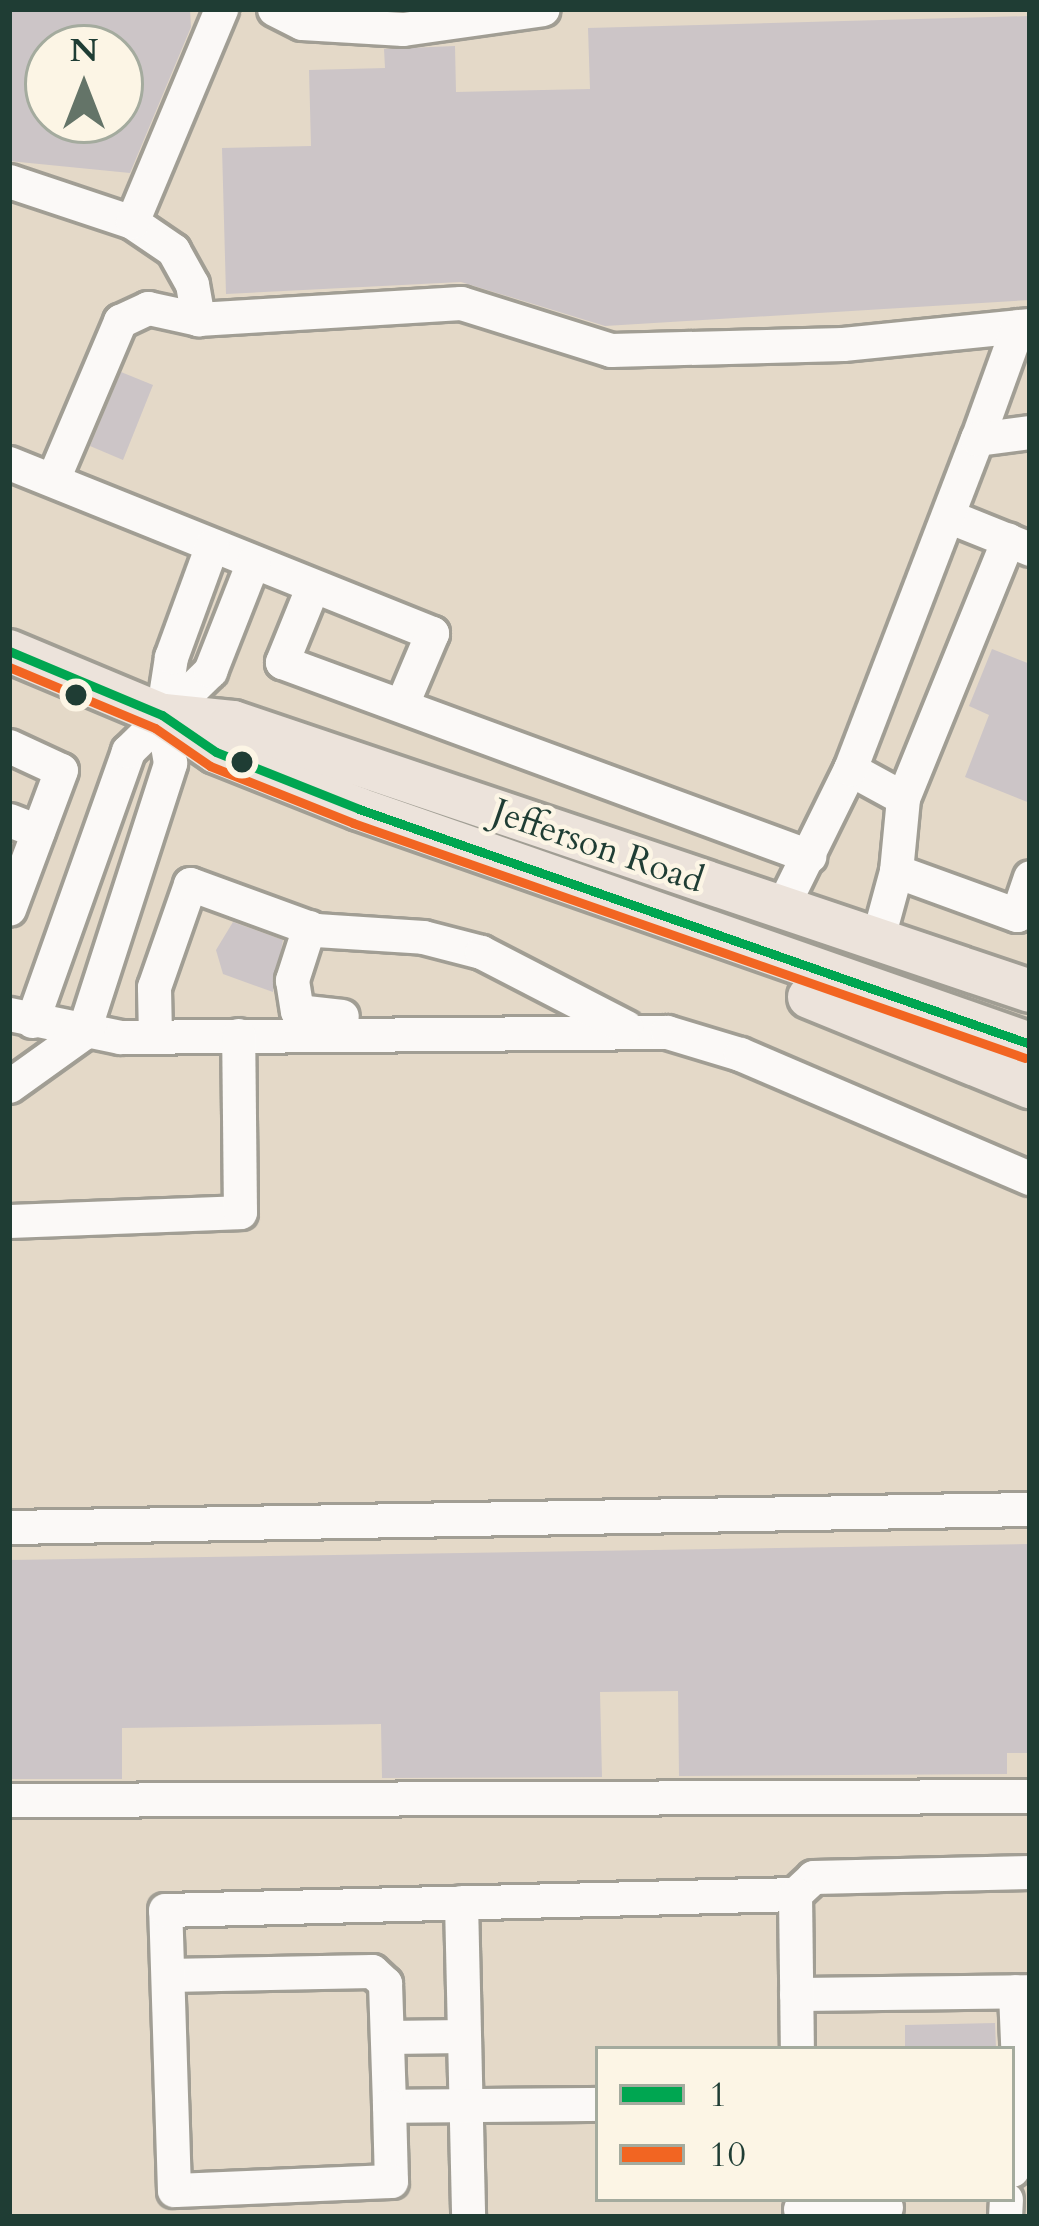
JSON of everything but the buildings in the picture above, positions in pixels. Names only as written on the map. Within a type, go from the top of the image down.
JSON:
[{"type":"main road","name":"Jefferson Road","points":[[9,651],[162,715],[216,752],[596,898],[1030,1043]]},
{"type":"main road","name":"Jefferson Road","points":[[162,715],[233,722],[1030,991]]},
{"type":"main road","points":[[596,898],[667,938],[1030,1088]]},
{"type":"lane","points":[[132,222],[221,9]]},
{"type":"lane","points":[[274,9],[302,23],[403,29],[543,9]]},
{"type":"lane","points":[[9,181],[132,222],[173,250],[192,284],[198,319]]},
{"type":"lane","points":[[53,479],[119,321],[148,308],[198,319],[461,303],[611,350],[843,344],[1024,326],[850,769],[782,909]]},
{"type":"lane","points":[[977,439],[1030,432]]},
{"type":"lane","points":[[9,463],[432,633],[402,704]]},
{"type":"lane","points":[[878,940],[896,871],[903,797],[1019,545],[948,516]]},
{"type":"lane","points":[[9,1086],[83,1033],[170,763],[162,715],[171,658],[212,545]]},
{"type":"lane","points":[[253,562],[210,671],[128,751],[20,1017],[83,1033],[155,1036],[630,1029],[740,1054],[1030,1178]]},
{"type":"lane","points":[[312,588],[282,662],[809,856]]},
{"type":"lane","points":[[9,746],[61,770],[24,826],[9,910]]},
{"type":"lane","points":[[850,769],[903,797]]},
{"type":"lane","points":[[896,871],[1017,915],[1030,878]]},
{"type":"lane","points":[[155,1036],[154,987],[190,884],[308,927],[423,937],[481,952],[630,1029]]},
{"type":"lane","points":[[308,927],[292,980],[297,1011],[584,1005]]},
{"type":"lane","points":[[9,1222],[240,1212],[238,1035]]},
{"type":"lane","points":[[9,1526],[1030,1509]]},
{"type":"lane","points":[[9,1801],[1030,1796]]},
{"type":"lane","points":[[167,1976],[372,1971],[385,1983],[391,2181],[174,2190],[167,1976],[165,1910],[795,1894],[813,1876],[1030,1872]]},
{"type":"lane","points":[[795,1894],[797,2046]]},
{"type":"lane","points":[[461,1903],[468,2217]]},
{"type":"lane","points":[[796,1994],[1022,1991],[1022,2136],[1015,2160]]},
{"type":"lane","points":[[387,2037],[464,2036]]},
{"type":"lane","points":[[389,2106],[595,2104]]},
{"type":"lane","points":[[800,2208],[886,2207]]},
{"type":"transit line","name":"1","points":[[9,651],[162,715],[216,752],[359,809],[1030,1044]]},
{"type":"transit line","name":"10","points":[[9,667],[155,728],[210,766],[353,823],[1025,1058]]}]
